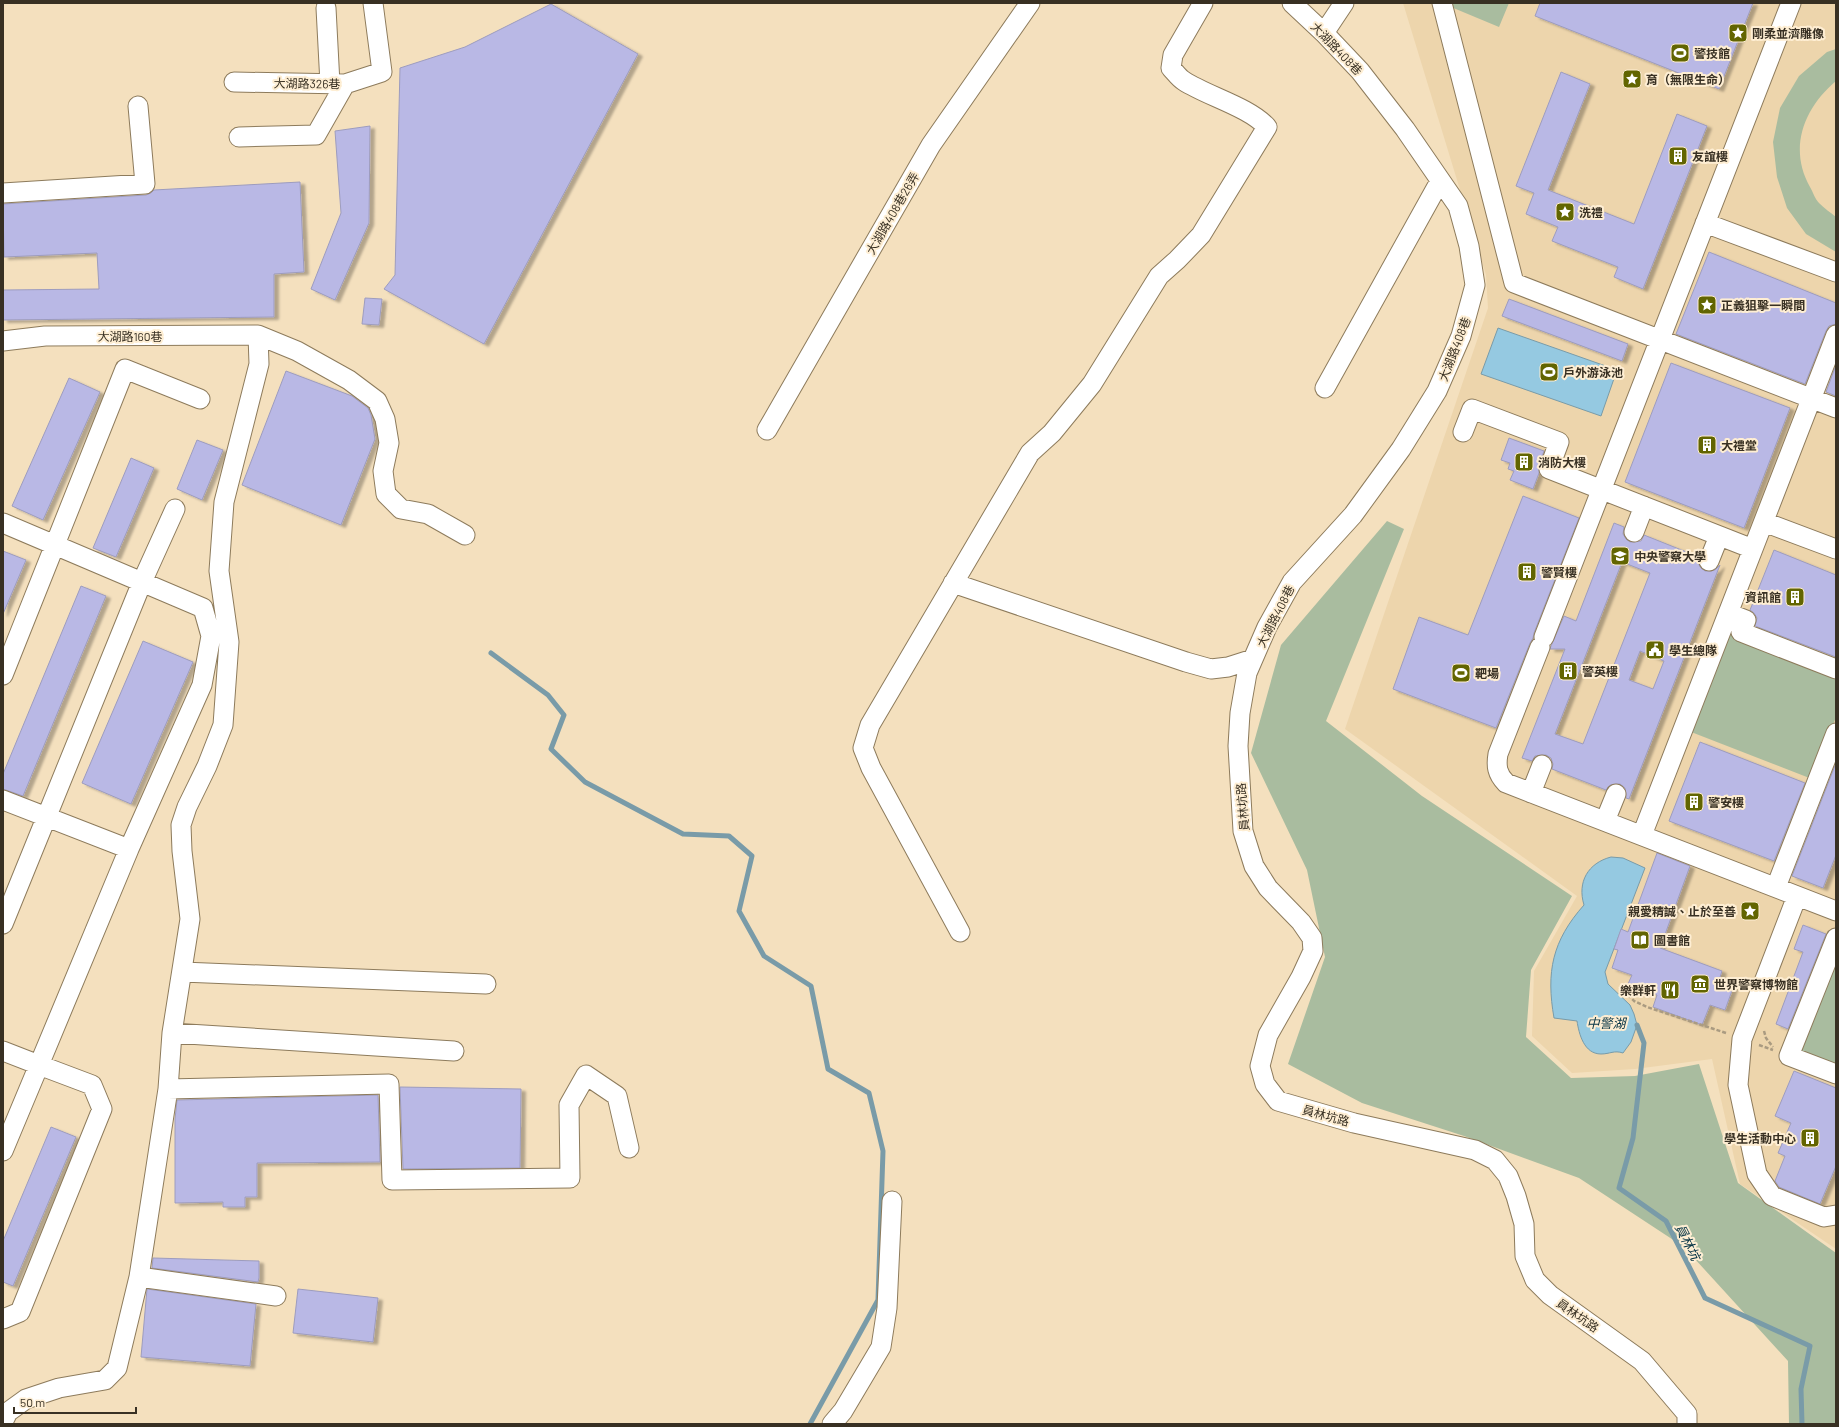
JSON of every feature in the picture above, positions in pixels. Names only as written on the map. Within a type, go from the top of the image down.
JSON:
[{"type":"street","name":"大湖路326巷","points":[[234,82],[337,84],[382,72],[373,3]]},
{"type":"street","name":"大湖路408巷26弄","points":[[767,430],[931,145],[1030,3]]},
{"type":"street","points":[[960,932],[871,768],[862,748],[870,725],[1030,453],[1052,433],[1092,384],[1159,276],[1201,235],[1267,127],[1262,121],[1182,81],[1171,68],[1173,55],[1203,3]]},
{"type":"street","name":"大湖路408巷","points":[[1250,666],[1267,627],[1292,582],[1353,515],[1401,450],[1437,391],[1461,336],[1475,285],[1469,246],[1458,206],[1405,130],[1360,72],[1324,33],[1292,3]]},
{"type":"street","points":[[1324,33],[1344,3]]},
{"type":"street","points":[[1442,3],[1514,283],[1836,408]]},
{"type":"street","points":[[1791,3],[1498,754],[1497,763],[1500,777],[1506,783],[1836,910]]},
{"type":"street","points":[[239,137],[316,135],[337,84],[326,8]]},
{"type":"street","points":[[3,193],[145,184],[138,106]]},
{"type":"street","points":[[1325,388],[1440,181]]},
{"type":"street","points":[[1705,223],[1836,272]]},
{"type":"street","points":[[3,1422],[8,1412],[26,1399],[58,1388],[105,1380],[117,1368],[139,1277],[168,1089],[172,1033],[190,919],[182,851],[181,825],[187,807],[207,766],[222,725],[229,642],[219,571],[224,502],[259,364],[258,335],[297,351],[349,380],[377,401],[385,419],[389,443],[383,471],[386,494],[401,509],[428,514],[465,536]]},
{"type":"street","name":"大湖路160巷","points":[[3,341],[44,336],[258,335]]},
{"type":"street","points":[[1642,836],[1836,335]]},
{"type":"street","points":[[3,675],[125,370],[200,399]]},
{"type":"street","points":[[1463,432],[1472,410],[1559,442],[1549,469],[1753,549]]},
{"type":"street","points":[[1634,532],[1644,506]]},
{"type":"street","points":[[3,924],[142,582],[175,509]]},
{"type":"street","points":[[1764,522],[1836,549]]},
{"type":"street","points":[[3,523],[203,608],[211,636],[202,685],[129,849],[3,1151]]},
{"type":"street","points":[[1709,560],[1719,536]]},
{"type":"street","points":[[953,583],[1186,662],[1211,669],[1250,666]]},
{"type":"street","points":[[1728,613],[1746,620],[1741,632],[1836,669]]},
{"type":"street","name":"員林坑路","points":[[1250,666],[1240,713],[1238,746],[1243,831],[1254,866],[1268,888],[1301,922],[1312,938],[1312,951],[1301,977],[1268,1035],[1260,1066],[1265,1084],[1278,1101],[1293,1106],[1354,1123],[1475,1150],[1495,1160],[1508,1176],[1516,1196],[1524,1224],[1525,1256],[1535,1280],[1550,1295],[1642,1361],[1687,1414],[1687,1424]]},
{"type":"street","points":[[1776,887],[1836,733]]},
{"type":"street","points":[[1531,793],[1542,765]]},
{"type":"street","points":[[1605,821],[1616,794]]},
{"type":"street","points":[[3,800],[129,849]]},
{"type":"street","points":[[1797,896],[1742,1039],[1738,1085],[1756,1174],[1772,1196],[1824,1217],[1836,1215]]},
{"type":"street","points":[[1836,938],[1789,1056],[1836,1074]]},
{"type":"street","points":[[182,972],[486,984]]},
{"type":"street","points":[[172,1033],[454,1051]]},
{"type":"street","points":[[3,1051],[92,1085],[102,1109],[20,1312],[3,1318]]},
{"type":"street","points":[[168,1089],[389,1084],[392,1180],[570,1178],[569,1105],[586,1075],[617,1096],[629,1148]]},
{"type":"street","points":[[832,1424],[843,1411],[881,1347],[887,1308],[892,1201]]},
{"type":"street","points":[[139,1277],[276,1296]]},
{"type":"path","points":[[1620,986],[1634,1001],[1742,1039]]},
{"type":"shaded area","name":"中央警察大學","points":[[1403,3],[1836,3],[1836,1249],[1740,1184],[1712,1059],[1635,1069],[1572,1073],[1532,1036],[1534,971],[1577,896],[1345,729],[1488,308],[1486,275]]},
{"type":"green space","points":[[1449,3],[1509,3],[1499,27],[1451,7]]},
{"type":"green space","points":[[1836,49],[1836,81],[1815,103],[1808,116],[1800,143],[1800,158],[1803,172],[1815,197],[1825,209],[1836,217],[1836,252],[1806,234],[1787,208],[1777,177],[1773,142],[1780,108],[1799,76],[1827,52]]},
{"type":"green space","points":[[1387,521],[1404,529],[1326,721],[1422,796],[1572,896],[1531,970],[1526,1037],[1571,1078],[1635,1076],[1699,1064],[1738,1183],[1836,1253],[1836,1424],[1789,1424],[1788,1361],[1684,1247],[1579,1178],[1464,1136],[1362,1103],[1288,1064],[1325,957],[1307,870],[1251,753],[1281,645]]},
{"type":"green space","points":[[1724,632],[1836,676],[1836,717],[1812,779],[1686,730]]},
{"type":"green space","points":[[1836,954],[1836,1068],[1798,1053]]},
{"type":"water","name":"戶外游泳池","points":[[1498,328],[1617,370],[1601,416],[1481,374]]},
{"type":"water","name":"中警湖","points":[[1611,857],[1623,858],[1645,868],[1605,972],[1608,984],[1630,1005],[1637,1025],[1631,1042],[1623,1053],[1614,1052],[1601,1054],[1590,1051],[1586,1047],[1579,1032],[1577,1021],[1554,1018],[1551,986],[1554,958],[1558,944],[1573,918],[1584,905],[1582,897],[1583,881],[1586,875],[1596,864]]},
{"type":"building","name":"警技館","points":[[1540,3],[1753,3],[1719,89],[1535,16]]},
{"type":"building","points":[[551,4],[638,54],[484,344],[384,289],[395,275],[400,68],[465,47]]},
{"type":"building","name":"友誼樓","points":[[1561,72],[1590,84],[1548,190],[1634,224],[1677,114],[1707,126],[1643,289],[1614,277],[1618,267],[1552,241],[1558,227],[1526,214],[1534,193],[1516,186]]},
{"type":"building","points":[[370,126],[369,223],[335,300],[311,289],[341,213],[335,131]]},
{"type":"building","points":[[300,182],[304,272],[274,274],[274,317],[3,320],[3,290],[99,289],[97,253],[4,257],[3,204],[146,195],[154,190]]},
{"type":"building","points":[[1709,252],[1836,303],[1836,324],[1829,326],[1826,331],[1805,384],[1676,334]]},
{"type":"building","points":[[365,298],[382,299],[379,325],[362,324]]},
{"type":"building","points":[[1509,299],[1628,344],[1622,361],[1502,316]]},
{"type":"building","name":"大禮堂","points":[[1671,363],[1790,408],[1744,528],[1625,482]]},
{"type":"building","points":[[1836,365],[1836,396],[1826,392]]},
{"type":"building","points":[[286,371],[352,396],[368,408],[371,415],[375,439],[341,525],[242,485]]},
{"type":"building","points":[[69,378],[100,392],[43,520],[12,506]]},
{"type":"building","name":"消防大樓","points":[[1509,438],[1544,451],[1539,465],[1539,473],[1533,489],[1510,480],[1514,471],[1508,469],[1510,463],[1501,460]]},
{"type":"building","points":[[197,440],[223,450],[202,500],[177,489]]},
{"type":"building","points":[[131,458],[154,468],[116,557],[93,548]]},
{"type":"building","points":[[1523,496],[1579,518],[1533,638],[1496,728],[1393,689],[1419,617],[1468,635]]},
{"type":"building","name":"警英樓","points":[[1614,523],[1624,527],[1623,534],[1630,542],[1641,541],[1644,535],[1699,557],[1698,562],[1700,567],[1705,571],[1715,570],[1720,565],[1629,799],[1626,798],[1625,788],[1620,784],[1610,785],[1606,790],[1552,769],[1553,764],[1551,758],[1546,755],[1535,756],[1532,761],[1522,758],[1565,649],[1550,649],[1551,646],[1564,616],[1576,621]],"holes":[[[1622,562],[1650,573],[1583,744],[1555,734]],[[1640,651],[1664,661],[1653,689],[1629,680]]]},
{"type":"building","name":"資訊館","points":[[1774,550],[1836,575],[1836,657],[1755,626],[1757,618],[1750,610]]},
{"type":"building","points":[[3,551],[26,560],[3,614]]},
{"type":"building","points":[[81,586],[106,596],[23,796],[3,789],[3,774]]},
{"type":"building","points":[[143,641],[193,662],[131,804],[82,783]]},
{"type":"building","name":"警安樓","points":[[1700,742],[1805,783],[1774,861],[1669,821]]},
{"type":"building","points":[[1836,763],[1836,855],[1823,888],[1792,876]]},
{"type":"building","name":"圖書館","points":[[1657,853],[1690,866],[1660,948],[1722,971],[1719,980],[1734,985],[1725,1010],[1710,1005],[1702,1025],[1653,1007],[1657,995],[1628,984],[1632,975],[1612,968],[1618,950],[1614,949],[1621,929],[1628,932]]},
{"type":"building","points":[[1803,925],[1826,934],[1788,1029],[1776,1024],[1803,952],[1794,949]]},
{"type":"building","name":"學生活動中心","points":[[1794,1071],[1836,1088],[1836,1166],[1820,1204],[1779,1187],[1775,1181],[1785,1156],[1778,1153],[1791,1123],[1775,1116]]},
{"type":"building","points":[[400,1087],[521,1089],[520,1168],[403,1169]]},
{"type":"building","points":[[378,1095],[380,1162],[257,1163],[257,1197],[245,1197],[245,1207],[223,1207],[223,1202],[175,1203],[175,1119],[177,1100]]},
{"type":"building","points":[[51,1127],[76,1137],[13,1286],[3,1282],[3,1241]]},
{"type":"building","points":[[153,1258],[259,1261],[259,1278],[258,1282],[152,1268]]},
{"type":"building","points":[[147,1289],[256,1304],[250,1366],[141,1357]]},
{"type":"building","points":[[298,1289],[378,1298],[373,1342],[293,1333]]},
{"type":"waterway","points":[[491,653],[548,695],[564,715],[551,749],[585,782],[683,834],[729,836],[752,856],[739,911],[764,956],[811,986],[828,1069],[869,1093],[883,1151],[878,1300],[810,1424]]},
{"type":"waterway","name":"員林坑","points":[[1637,1025],[1644,1043],[1633,1138],[1619,1188],[1666,1221],[1705,1298],[1810,1346],[1801,1389],[1802,1424]]},
{"type":"place","name":"剛柔並濟雕像","points":[[1738,33]]},
{"type":"place","name":"警技館","points":[[1680,53]]},
{"type":"place","name":"育（無限生命）","points":[[1632,79]]},
{"type":"place","name":"友誼樓","points":[[1678,156]]},
{"type":"place","name":"洗禮","points":[[1565,212]]},
{"type":"place","name":"正義狙擊一瞬間","points":[[1707,305]]},
{"type":"place","name":"戶外游泳池","points":[[1549,372]]},
{"type":"place","name":"大禮堂","points":[[1707,445]]},
{"type":"place","name":"消防大樓","points":[[1524,462]]},
{"type":"place","name":"中央警察大學","points":[[1620,556]]},
{"type":"place","name":"警賢樓","points":[[1527,572]]},
{"type":"place","name":"資訊館","points":[[1795,597]]},
{"type":"place","name":"學生總隊","points":[[1655,650]]},
{"type":"place","name":"警英樓","points":[[1568,671]]},
{"type":"place","name":"靶場","points":[[1461,673]]},
{"type":"place","name":"警安樓","points":[[1694,802]]},
{"type":"place","name":"親愛精誠、止於至善","points":[[1750,911]]},
{"type":"place","name":"圖書館","points":[[1640,940]]},
{"type":"place","name":"世界警察博物館","points":[[1700,984]]},
{"type":"place","name":"樂群軒","points":[[1670,990]]},
{"type":"place","name":"學生活動中心","points":[[1810,1138]]}]
